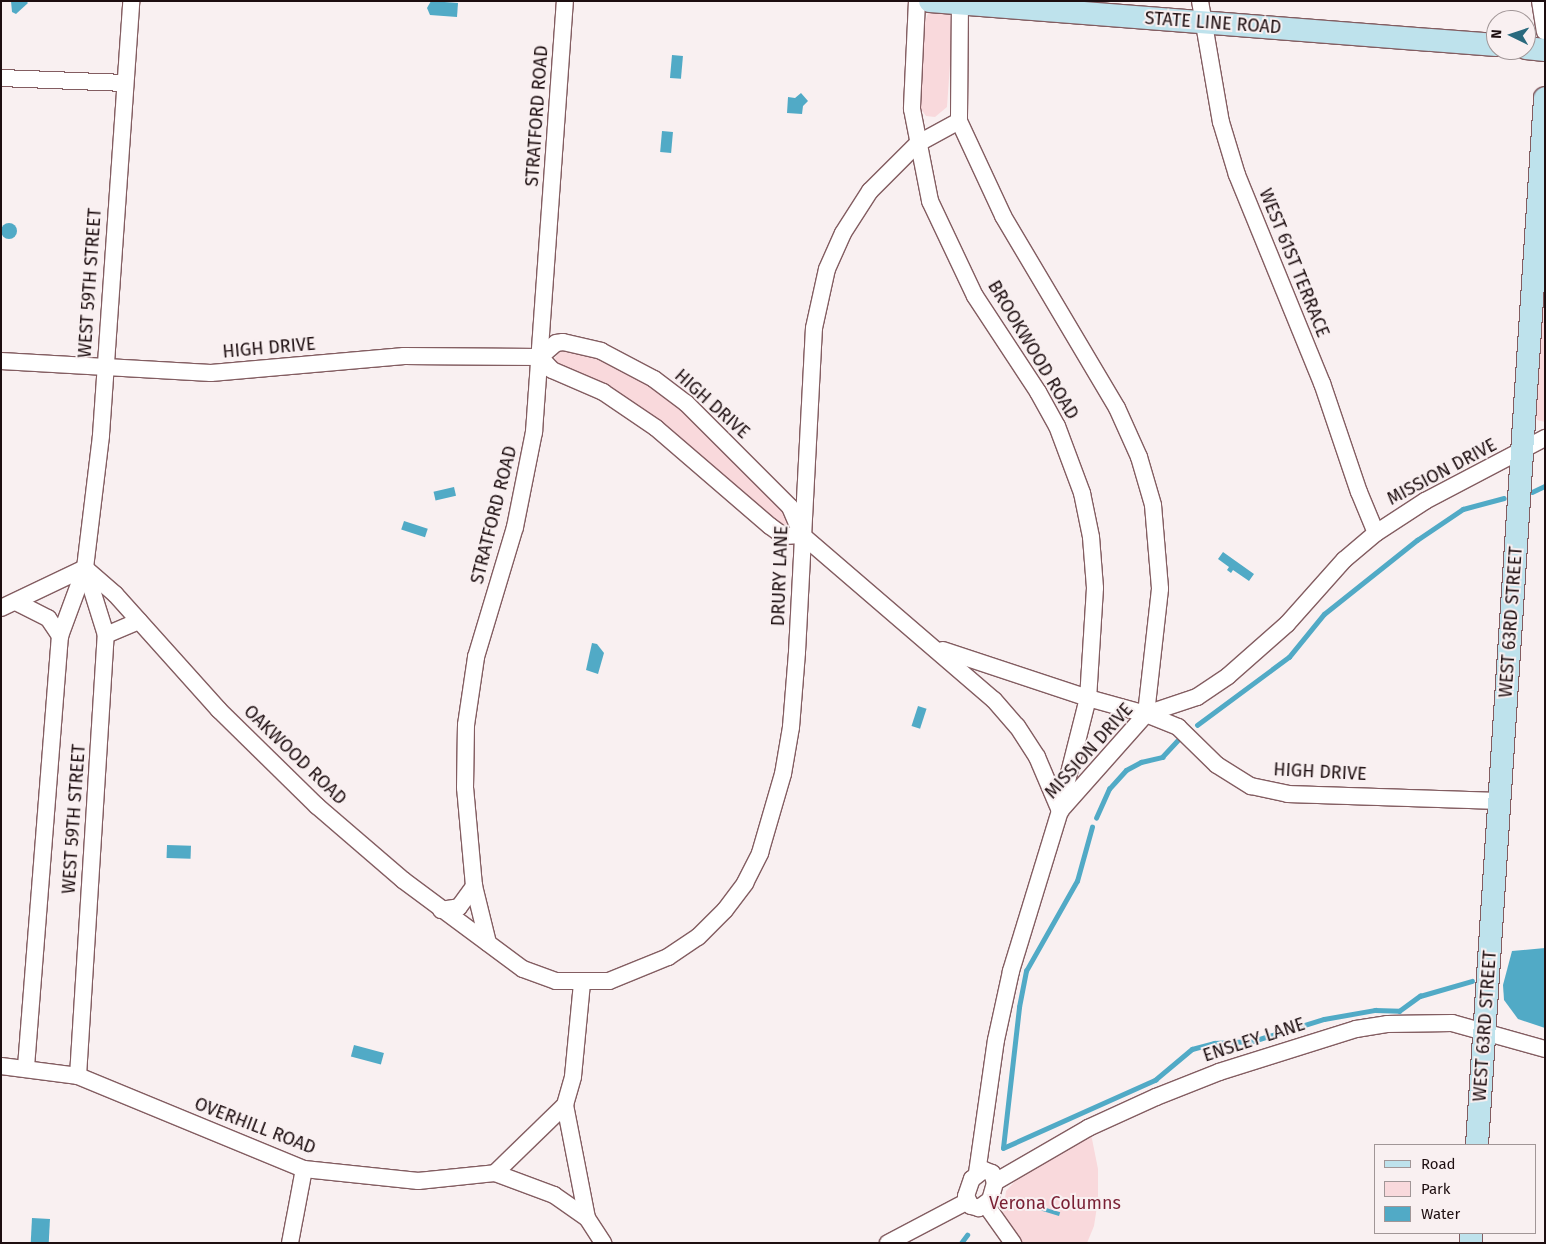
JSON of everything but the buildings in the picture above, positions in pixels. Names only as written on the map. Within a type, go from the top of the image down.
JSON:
[{"type":"main road","name":"STATE LINE ROAD","points":[[930,1],[1202,12],[1486,44]]},
{"type":"main road","name":"WEST 63RD STREET","points":[[1477,1144],[1486,1034],[1499,801],[1545,98]]},
{"type":"street","name":"WEST 59TH STREET","points":[[26,1068],[60,636],[85,568],[101,436],[104,369],[131,1]]},
{"type":"street","name":"STRATFORD ROAD","points":[[488,943],[474,886],[465,788],[469,694],[484,629],[526,481],[540,357],[565,1]]},
{"type":"street","name":"BROOKWOOD ROAD","points":[[917,1],[912,109],[917,144],[930,201],[976,296],[1034,385],[1057,426],[1082,493],[1095,588],[1088,698],[1060,811]]},
{"type":"street","points":[[1540,1],[1545,32]]},
{"type":"street","points":[[960,2],[958,121],[1003,216],[1108,392],[1139,457],[1153,505],[1160,588],[1146,714]]},
{"type":"street","name":"WEST 61ST TERRACE","points":[[1202,12],[1221,122],[1237,175],[1322,383],[1359,492],[1376,533]]},
{"type":"street","points":[[1,78],[125,83]]},
{"type":"street","name":"DRURY LANE","points":[[582,983],[609,981],[628,976],[668,958],[698,937],[725,910],[745,883],[760,853],[783,774],[791,726],[814,328],[823,285],[838,243],[858,207],[884,175],[917,144],[958,121]]},
{"type":"street","name":"HIGH DRIVE","points":[[1,361],[104,369],[211,373],[404,356],[540,357],[556,343],[572,342],[614,357],[654,379],[686,403],[790,507],[802,535],[934,646],[994,700],[1017,726],[1037,757],[1060,811]]},
{"type":"street","points":[[540,357],[552,370],[603,392],[656,428],[777,531],[791,537],[802,535]]},
{"type":"street","name":"MISSION DRIVE","points":[[977,1173],[996,1040],[1011,971],[1060,811],[1146,714],[1197,697],[1228,676],[1287,624],[1344,560],[1376,533],[1425,501],[1545,438]]},
{"type":"street","name":"WEST 59TH STREET","points":[[78,1076],[106,635],[85,568]]},
{"type":"street","points":[[1,608],[18,603],[85,568]]},
{"type":"street","name":"OAKWOOD ROAD","points":[[85,568],[139,621],[276,768],[375,857],[441,910],[543,978],[582,983]]},
{"type":"street","points":[[18,603],[48,618],[60,636]]},
{"type":"street","points":[[106,635],[139,621]]},
{"type":"street","name":"HIGH DRIVE","points":[[934,646],[1088,698],[1146,714],[1178,727],[1217,765],[1251,786],[1288,794],[1499,801]]},
{"type":"street","points":[[441,910],[460,908],[474,886]]},
{"type":"street","points":[[582,983],[573,1076],[565,1105],[587,1218],[603,1243]]},
{"type":"street","name":"ENSLEY LANE","points":[[995,1182],[1088,1128],[1156,1097],[1291,1048],[1387,1024],[1465,1024],[1486,1034],[1545,1049]]},
{"type":"street","name":"OVERHILL ROAD","points":[[1,1066],[78,1076],[304,1169],[418,1181],[495,1173]]},
{"type":"street","points":[[565,1105],[495,1173],[554,1196],[587,1218]]},
{"type":"street","points":[[290,1243],[304,1169]]},
{"type":"street","points":[[988,1171],[995,1182],[993,1193],[986,1206],[974,1207],[968,1201],[968,1188],[977,1173],[988,1171]]},
{"type":"street","points":[[888,1243],[968,1201]]},
{"type":"street","points":[[986,1206],[1013,1243]]},
{"type":"green space","points":[[936,10],[950,14],[953,22],[947,107],[935,117],[926,116],[918,105],[925,22],[928,13]]},
{"type":"green space","points":[[1545,244],[1545,422],[1537,420],[1533,412]]},
{"type":"green space","points":[[560,350],[579,352],[609,362],[662,392],[697,422],[794,524],[788,531],[559,366],[555,358]]},
{"type":"green space","name":"Verona Columns","points":[[1091,1134],[1098,1169],[1098,1200],[1094,1226],[1087,1243],[1020,1243],[1003,1213],[1006,1191],[1016,1180],[1069,1145]]},
{"type":"water","points":[[11,1],[26,1],[28,3],[16,14],[12,12]]},
{"type":"water","points":[[431,1],[458,3],[457,17],[430,15],[427,8]]},
{"type":"water","points":[[672,55],[683,56],[681,79],[670,78]]},
{"type":"water","points":[[801,93],[808,101],[803,106],[802,114],[787,113],[788,97],[795,98]]},
{"type":"water","points":[[662,131],[673,132],[671,153],[660,152]]},
{"type":"water","points":[[9,223],[15,225],[17,231],[15,237],[9,239],[3,237],[1,231],[3,225]]},
{"type":"water","points":[[454,487],[456,496],[436,500],[434,492]]},
{"type":"water","points":[[404,521],[428,529],[425,537],[401,530]]},
{"type":"water","points":[[1223,552],[1254,574],[1249,581],[1233,570],[1231,573],[1227,570],[1229,567],[1218,559]]},
{"type":"water","points":[[592,643],[597,644],[604,653],[598,674],[586,670]]},
{"type":"water","points":[[918,706],[927,709],[920,729],[912,726]]},
{"type":"water","points":[[167,845],[191,846],[191,859],[167,858]]},
{"type":"water","points":[[1545,948],[1545,1028],[1518,1019],[1504,1000],[1503,985],[1512,951]]},
{"type":"water","points":[[354,1045],[384,1053],[381,1065],[351,1057]]},
{"type":"water","points":[[1020,1200],[1060,1212],[1059,1216],[1019,1204]]},
{"type":"water","points":[[32,1218],[50,1219],[49,1243],[31,1243]]},
{"type":"waterway","points":[[1532,492],[1545,486]]},
{"type":"waterway","points":[[1197,725],[1289,657],[1324,614],[1417,540],[1463,509],[1504,498]]},
{"type":"waterway","points":[[1096,818],[1109,789],[1126,770],[1141,762],[1162,757],[1178,740]]},
{"type":"waterway","points":[[1003,1148],[1019,1007],[1026,971],[1077,881],[1092,827]]},
{"type":"waterway","points":[[1003,1148],[1155,1080],[1192,1049],[1214,1043],[1253,1041],[1324,1019],[1375,1010],[1399,1011],[1420,996],[1472,981]]},
{"type":"waterway","points":[[961,1243],[967,1235]]}]
